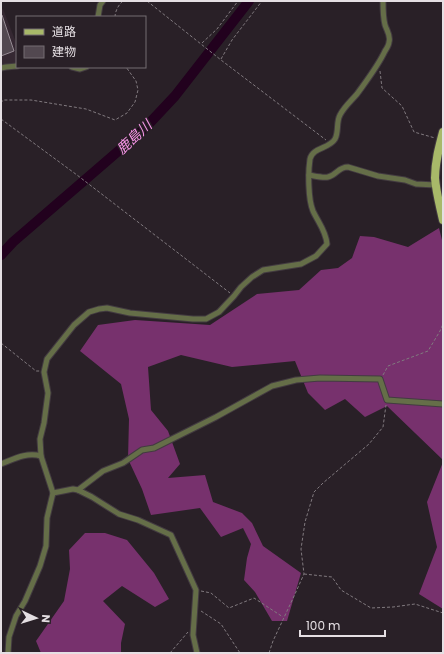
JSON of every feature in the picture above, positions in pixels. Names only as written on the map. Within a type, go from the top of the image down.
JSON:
[{"type":"main road","points":[[442,137],[436,167],[436,185],[443,220]]},
{"type":"street","points":[[98,16],[100,5],[103,1]]},
{"type":"street","points":[[8,653],[9,637],[16,616],[25,601],[40,566],[46,546],[47,518],[53,493],[41,456],[40,439],[48,393],[44,372],[47,359],[74,325],[89,312],[107,308],[130,313],[206,319],[219,312],[241,287],[263,270],[301,264],[316,256],[327,244],[325,232],[313,210],[310,200],[310,159],[313,153],[335,139],[339,116],[378,65],[390,42],[390,36],[383,13],[383,1]]},
{"type":"street","points":[[1,68],[16,66]]},
{"type":"street","points":[[309,175],[329,177],[341,168],[348,167],[378,176],[405,180],[416,184],[436,185]]},
{"type":"street","points":[[78,490],[103,471],[123,464],[142,450],[154,448],[216,417],[272,386],[296,380],[320,378],[380,379],[387,400],[443,404]]},
{"type":"street","points":[[1,464],[25,455],[31,454],[41,456]]},
{"type":"street","points":[[53,493],[73,489],[78,490],[120,514],[138,520],[171,535],[196,590],[193,635],[197,653]]},
{"type":"path","points":[[114,16],[120,3],[123,1]]},
{"type":"path","points":[[147,1],[221,60],[330,143]]},
{"type":"path","points":[[201,44],[217,29],[238,1]]},
{"type":"path","points":[[221,60],[232,40],[262,1]]},
{"type":"path","points":[[378,65],[381,72],[382,88],[402,106],[414,132],[442,137]]},
{"type":"path","points":[[1,102],[3,100],[31,100],[86,109],[115,120],[127,113],[135,102],[138,90],[136,81],[127,68]]},
{"type":"path","points":[[1,119],[77,175],[234,296]]},
{"type":"path","points":[[380,379],[388,366],[428,351],[443,324]]},
{"type":"path","points":[[1,343],[36,371],[44,372]]},
{"type":"path","points":[[269,653],[273,641],[304,574],[301,549],[305,522],[314,492],[322,482],[369,444],[383,427],[387,400]]},
{"type":"path","points":[[304,574],[332,577],[340,590],[371,608],[415,604],[443,613]]},
{"type":"path","points":[[196,590],[211,594],[229,608],[254,598],[284,617]]},
{"type":"path","points":[[195,608],[221,624],[240,653]]},
{"type":"path","points":[[170,653],[194,626]]},
{"type":"shaded area","points":[[3,9],[16,42],[16,66],[1,67],[1,10]]},
{"type":"shaded area","points":[[439,228],[443,244],[443,460],[387,406],[365,417],[345,399],[325,410],[308,393],[295,361],[232,367],[181,355],[148,367],[151,410],[168,431],[180,464],[168,478],[205,475],[213,502],[242,513],[252,523],[263,546],[301,573],[287,621],[272,621],[255,592],[244,580],[247,558],[251,544],[243,528],[221,537],[200,508],[151,515],[142,489],[128,459],[129,419],[121,384],[80,351],[98,325],[135,320],[210,325],[257,294],[299,290],[321,270],[338,268],[352,258],[360,236],[374,237],[408,247]]},
{"type":"shaded area","points":[[443,462],[443,609],[419,594],[437,547],[427,502]]},
{"type":"shaded area","points":[[85,533],[105,533],[127,540],[154,573],[169,599],[155,607],[122,586],[103,601],[125,624],[121,643],[121,653],[41,653],[36,641],[64,601],[70,569],[69,550]]},
{"type":"building","points":[[2,15],[14,51],[1,56],[1,16]]},
{"type":"waterway","name":"鹿島川","points":[[1,255],[13,242],[145,128],[175,96],[249,1]]}]
